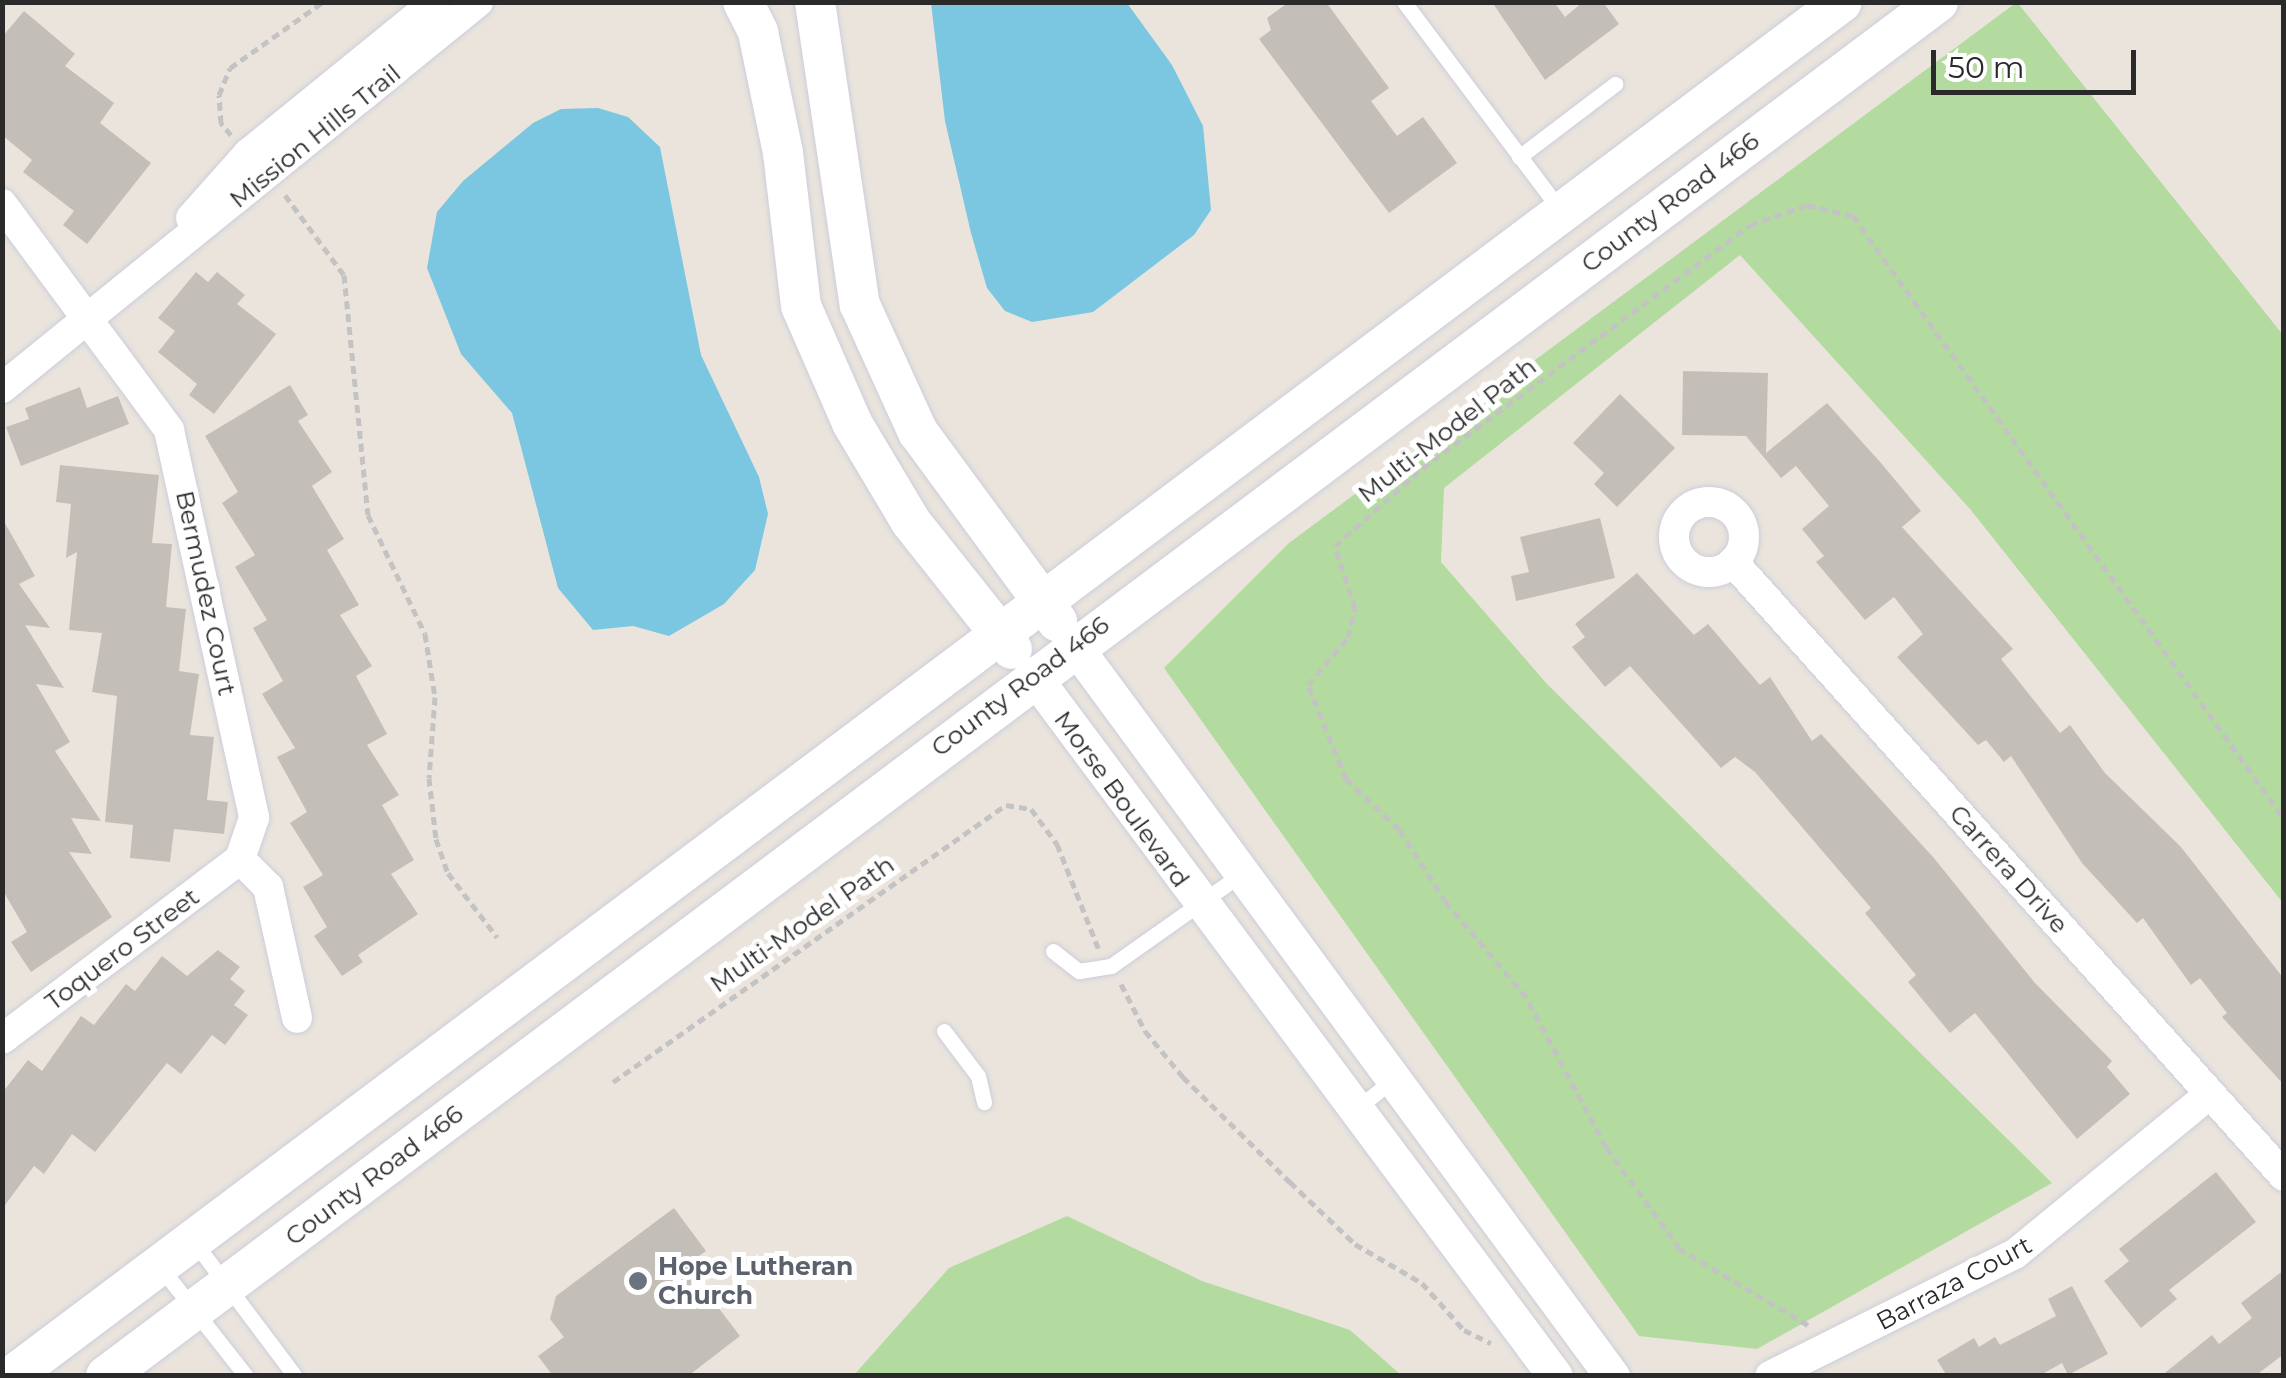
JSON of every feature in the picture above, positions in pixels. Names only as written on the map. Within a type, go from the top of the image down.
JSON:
[{"type":"main road","name":"Morse Boulevard","points":[[743,2],[758,32],[782,154],[801,306],[852,422],[911,522],[1032,674]]},
{"type":"main road","name":"Morse Boulevard","points":[[816,2],[860,305],[918,432],[1074,645]]},
{"type":"main road","points":[[12,1376],[1842,2]]},
{"type":"main road","name":"County Road 466","points":[[106,1376],[1032,674],[1938,2]]},
{"type":"street","name":"Mission Hills Trail","points":[[148,265],[248,154],[436,2]]},
{"type":"street","name":"Mission Hills Trail","points":[[2,388],[148,265],[268,178],[478,2]]},
{"type":"street","name":"Bermudez Court","points":[[2,204],[86,315],[174,442],[254,818],[240,858]]},
{"type":"street","name":"Carrera Drive","points":[[1733,562],[2284,1176]]},
{"type":"street","name":"Morse Boulevard","points":[[1074,645],[1612,1376]]},
{"type":"street","name":"Morse Boulevard","points":[[1032,674],[1352,1112],[1555,1376]]},
{"type":"street","points":[[240,858],[268,887],[296,1018]]},
{"type":"street","name":"Toquero Street","points":[[8,1024],[240,858]]},
{"type":"street","name":"Barraza Court","points":[[1773,1375],[2016,1254],[2210,1094]]},
{"type":"lane","points":[[1404,2],[1563,213]]},
{"type":"lane","points":[[1519,157],[1615,84]]},
{"type":"lane","points":[[1053,951],[1080,971],[1112,966],[1243,873]]},
{"type":"lane","points":[[944,1031],[978,1076],[984,1102]]},
{"type":"lane","points":[[1352,1112],[1395,1078]]},
{"type":"lane","points":[[192,1239],[294,1376]]},
{"type":"lane","points":[[158,1264],[246,1376]]},
{"type":"path","points":[[248,154],[221,123],[218,95],[230,68],[324,2]]},
{"type":"path","points":[[268,178],[304,213],[344,274],[368,514],[425,634],[435,697],[429,778],[436,839],[448,873],[498,937]]},
{"type":"path","name":"Multi-Model Path","points":[[1836,1345],[1680,1249],[1606,1146],[1526,998],[1446,902],[1400,830],[1346,779],[1308,685],[1348,638],[1355,608],[1335,546],[1423,468],[1750,226],[1807,204],[1853,216],[2284,818]]},
{"type":"path","name":"Multi-Model Path","points":[[612,1082],[1006,805],[1031,809],[1057,844],[1084,901],[1086,932],[1112,966],[1145,1032],[1183,1077],[1355,1244],[1422,1282],[1464,1330],[1501,1345],[1531,1344]]},
{"type":"green space","points":[[2017,2],[2283,335],[2283,903],[1970,509],[1740,255],[1444,488],[1441,562],[1547,684],[2052,1183],[1757,1349],[1639,1336],[1164,668],[1289,543]]},
{"type":"green space","points":[[1067,1216],[1202,1281],[1350,1330],[1401,1375],[854,1375],[949,1268]]},
{"type":"water","points":[[931,3],[1127,3],[1172,65],[1203,126],[1211,210],[1194,235],[1093,312],[1032,322],[1005,311],[987,288],[971,233],[945,121]]},
{"type":"water","points":[[598,108],[628,117],[660,147],[701,355],[759,477],[768,514],[755,570],[724,604],[669,636],[633,626],[593,630],[558,588],[512,413],[461,354],[427,268],[437,212],[463,181],[533,123],[561,109]]},
{"type":"building","points":[[1289,2],[1326,2],[1389,88],[1371,101],[1397,136],[1423,117],[1457,163],[1389,213],[1259,39],[1271,30],[1267,18]]},
{"type":"building","points":[[1492,2],[1554,2],[1565,17],[1583,2],[1603,2],[1619,24],[1545,80]]},
{"type":"building","points":[[24,11],[75,54],[65,66],[114,103],[100,123],[151,163],[87,244],[63,225],[74,211],[23,172],[32,160],[2,135],[2,37]]},
{"type":"building","points":[[196,272],[208,282],[217,272],[245,295],[237,304],[276,334],[214,414],[189,395],[197,384],[158,352],[175,331],[158,318]]},
{"type":"building","points":[[1683,371],[1768,373],[1766,453],[1827,403],[1881,463],[1921,511],[1902,527],[2013,649],[2001,659],[2060,733],[2070,725],[2105,773],[2181,847],[2284,979],[2284,1085],[2222,1017],[2227,1013],[2200,978],[2191,985],[2143,918],[2137,923],[2082,863],[2011,756],[2004,762],[1986,740],[1978,745],[1897,657],[1923,634],[1894,597],[1865,620],[1816,562],[1824,556],[1802,529],[1829,506],[1796,466],[1781,478],[1746,436],[1682,435]]},
{"type":"building","points":[[290,385],[308,415],[298,421],[332,472],[312,486],[344,539],[327,550],[359,605],[340,615],[372,666],[356,676],[387,734],[367,745],[399,795],[382,805],[414,860],[391,874],[418,914],[358,955],[363,962],[342,976],[314,936],[327,927],[303,887],[323,875],[290,823],[307,812],[277,757],[295,748],[262,694],[283,681],[253,628],[267,620],[235,567],[255,555],[222,503],[238,492],[205,436]]},
{"type":"building","points":[[80,387],[87,408],[118,396],[129,424],[21,466],[6,427],[29,419],[25,408]]},
{"type":"building","points":[[1620,394],[1675,448],[1617,507],[1594,484],[1604,473],[1573,443]]},
{"type":"building","points":[[60,465],[159,475],[152,543],[172,544],[166,607],[186,609],[179,671],[199,674],[190,735],[214,737],[207,800],[228,802],[224,834],[174,829],[170,862],[130,858],[133,825],[105,822],[117,696],[92,692],[102,633],[69,630],[77,552],[66,558],[71,504],[56,502]]},
{"type":"building","points":[[2,518],[35,576],[19,584],[50,628],[25,625],[64,688],[36,684],[70,742],[55,751],[101,821],[71,818],[92,854],[69,852],[112,917],[31,972],[11,942],[27,932],[2,889]]},
{"type":"building","points":[[1600,518],[1615,578],[1516,601],[1511,576],[1529,572],[1520,537]]},
{"type":"building","points":[[1637,573],[1694,635],[1708,624],[1760,685],[1770,677],[1812,741],[1821,734],[1933,857],[2035,983],[2112,1061],[2107,1067],[2130,1094],[2077,1139],[1975,1013],[1950,1033],[1908,982],[1916,975],[1865,913],[1871,908],[1755,772],[1735,757],[1721,768],[1630,666],[1605,687],[1572,647],[1585,637],[1575,624]]},
{"type":"building","points":[[218,950],[240,967],[230,979],[245,991],[234,1005],[248,1015],[225,1045],[212,1035],[181,1074],[167,1063],[95,1152],[72,1134],[44,1174],[34,1166],[2,1209],[2,1093],[28,1060],[42,1071],[81,1016],[94,1025],[126,984],[135,991],[162,956],[187,976]]},
{"type":"building","points":[[2216,1172],[2256,1222],[2169,1290],[2177,1299],[2141,1328],[2104,1281],[2129,1261],[2119,1249]]},
{"type":"building","name":"Hope Lutheran Church","points":[[674,1208],[706,1251],[686,1265],[740,1336],[688,1376],[553,1376],[538,1356],[564,1337],[550,1319],[556,1296]]},
{"type":"building","points":[[2284,1270],[2284,1354],[2255,1376],[2161,1376],[2212,1335],[2219,1344],[2252,1318],[2241,1303]]},
{"type":"building","points":[[2072,1286],[2108,1354],[2068,1375],[2062,1363],[2039,1376],[1947,1376],[1937,1360],[1974,1338],[1979,1347],[1995,1337],[2000,1345],[2056,1316],[2048,1299]]},
{"type":"place","name":"Hope Lutheran Church","points":[[638,1281]]}]
